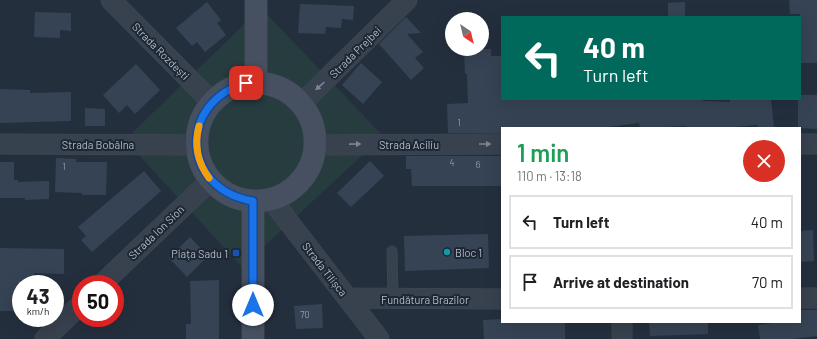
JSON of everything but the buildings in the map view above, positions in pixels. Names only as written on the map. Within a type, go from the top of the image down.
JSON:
[{"type":"main road","points":[[256,0],[256,82]]},
{"type":"main road","points":[[256,82],[276,85],[294,96],[302,103],[313,123],[316,145],[311,166],[306,175],[291,190],[262,200],[241,199],[229,195],[219,188],[211,180],[201,163],[197,145],[197,133],[200,122],[205,111],[212,102],[219,95],[228,90],[246,83],[256,82]]},
{"type":"main road","points":[[253,339],[262,200]]},
{"type":"street","name":"Strada Rozdești","points":[[111,0],[212,102]]},
{"type":"street","name":"Strada Prejbei","points":[[302,103],[407,0]]},
{"type":"street","name":"Strada Bobâlna","points":[[0,144],[197,145]]},
{"type":"street","name":"Strada Aciliu","points":[[316,145],[501,144]]},
{"type":"street","points":[[801,144],[817,144]]},
{"type":"street","name":"Strada Ion Sion","points":[[111,275],[211,180]]},
{"type":"street","name":"Strada Tilișca","points":[[262,200],[348,298],[379,339]]},
{"type":"street","name":"Fundătura Brazilor","points":[[348,298],[501,299]]},
{"type":"street","points":[[801,298],[817,298]]},
{"type":"street","points":[[45,339],[72,313]]},
{"type":"street","points":[[622,323],[622,339]]},
{"type":"lane","points":[[392,251],[393,298]]},
{"type":"green space","points":[[261,8],[383,136],[242,267],[125,140]]},
{"type":"slow traffic","points":[[199,126],[197,133],[198,154],[209,178]]},
{"type":"place","name":"Bloc 1","points":[[447,252]]},
{"type":"place","name":"Piața Sadu 1","points":[[236,253]]},
{"type":"route","points":[[246,83],[219,95],[212,102],[205,111],[200,122],[197,133],[197,145],[198,154],[205,172],[219,188],[229,195],[253,201],[253,305]]}]
